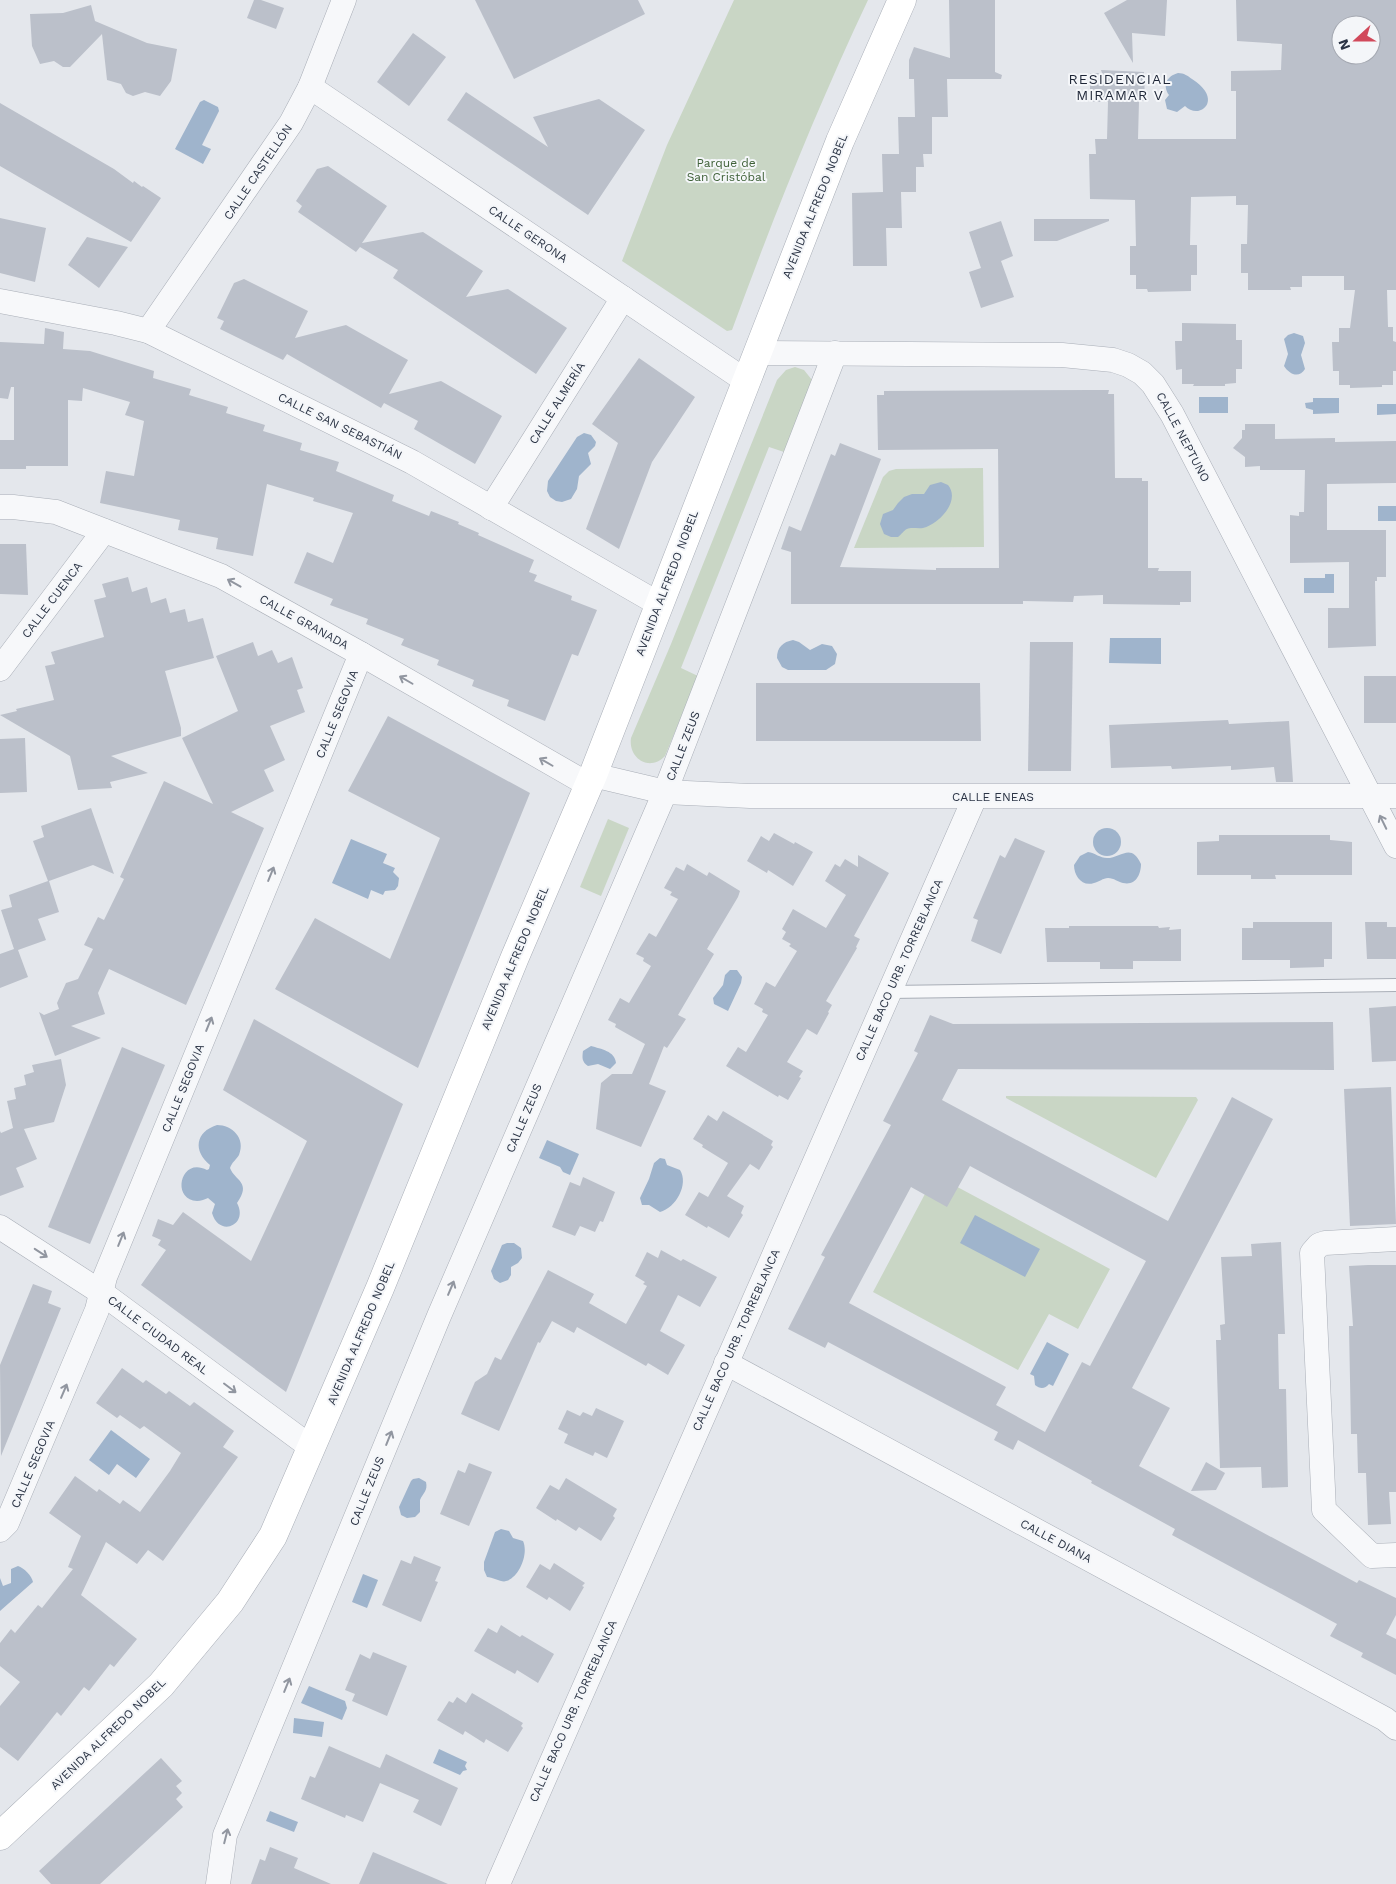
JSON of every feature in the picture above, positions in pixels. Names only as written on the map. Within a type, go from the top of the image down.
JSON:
[{"type":"main road","name":"AVENIDA ALFREDO NOBEL","points":[[0,1836],[162,1685],[230,1602],[273,1536],[384,1280],[515,957],[591,780],[840,141],[902,0]]},
{"type":"street","name":"CALLE CASTELLÓN","points":[[148,331],[286,130],[310,87],[344,0]]},
{"type":"street","name":"CALLE GERONA","points":[[310,87],[746,381]]},
{"type":"street","name":"CALLE ALMERÍA","points":[[491,508],[623,298]]},
{"type":"street","name":"CALLE SAN SEBASTIÁN","points":[[0,301],[148,331],[412,462],[659,604]]},
{"type":"street","name":"CALLE NEPTUNO","points":[[756,353],[1062,355],[1113,360],[1128,365],[1142,373],[1153,384],[1172,414],[1396,846]]},
{"type":"street","name":"CALLE ZEUS","points":[[218,1884],[225,1835],[439,1316],[665,792],[836,353]]},
{"type":"street","name":"CALLE GRANADA","points":[[0,507],[56,512],[221,576],[591,780]]},
{"type":"street","name":"CALLE CUENCA","points":[[0,669],[104,531]]},
{"type":"street","name":"CALLE SEGOVIA","points":[[2,1525],[74,1370],[97,1310],[105,1277],[361,654]]},
{"type":"street","name":"CALLE ENEAS","points":[[591,780],[665,792],[750,796],[1396,796]]},
{"type":"street","name":"CALLE BACO URB. TORREBLANCA","points":[[498,1884],[975,797]]},
{"type":"street","name":"CALLE CIUDAD REAL","points":[[0,1227],[102,1293],[312,1448]]},
{"type":"street","points":[[1396,1239],[1325,1243],[1319,1245],[1312,1253],[1324,1510],[1372,1556],[1396,1555]]},
{"type":"street","name":"CALLE DIANA","points":[[726,1363],[1392,1722]]},
{"type":"lane","points":[[889,992],[1396,984]]},
{"type":"green space","name":"Parque de San Cristóbal","points":[[734,0],[868,0],[796,164],[732,330],[727,331],[622,261],[667,145]]},
{"type":"green space","points":[[795,367],[804,370],[812,380],[787,453],[769,447],[681,668],[698,676],[665,756],[653,763],[641,761],[633,752],[631,738],[671,644],[777,380],[786,370]]},
{"type":"green space","points":[[983,468],[984,547],[854,548],[883,477],[889,471],[896,469]]},
{"type":"green space","points":[[608,819],[629,828],[601,896],[580,887]]},
{"type":"green space","points":[[1006,1096],[1196,1097],[1198,1100],[1156,1178],[1006,1098]]},
{"type":"green space","points":[[935,1175],[1110,1269],[1078,1329],[1049,1314],[1018,1370],[873,1292]]},
{"type":"water","points":[[1178,73],[1190,78],[1202,87],[1207,94],[1208,101],[1202,110],[1191,110],[1185,106],[1177,112],[1167,109],[1165,100],[1169,95],[1166,84],[1171,76]]},
{"type":"water","points":[[204,100],[218,107],[219,111],[202,145],[211,149],[203,164],[175,149],[200,102]]},
{"type":"water","points":[[1294,333],[1303,336],[1305,343],[1301,355],[1305,369],[1297,375],[1291,373],[1284,366],[1288,354],[1284,339]]},
{"type":"water","points":[[1199,397],[1228,397],[1228,413],[1199,413]]},
{"type":"water","points":[[1313,398],[1339,398],[1339,413],[1313,414],[1313,410],[1306,408],[1305,403],[1313,402]]},
{"type":"water","points":[[1377,404],[1396,404],[1396,414],[1377,415]]},
{"type":"water","points":[[584,433],[591,435],[596,442],[595,446],[588,453],[591,464],[579,476],[577,489],[571,499],[562,502],[556,501],[550,497],[547,491],[548,481],[577,437]]},
{"type":"water","points":[[941,482],[948,485],[952,498],[950,505],[941,517],[929,526],[907,529],[898,537],[884,534],[880,524],[883,514],[893,510],[904,497],[912,494],[924,494],[930,485]]},
{"type":"water","points":[[1378,506],[1396,506],[1396,521],[1378,521]]},
{"type":"water","points":[[1325,574],[1334,574],[1334,593],[1304,593],[1304,578],[1325,578]]},
{"type":"water","points":[[1110,638],[1161,638],[1161,664],[1109,663]]},
{"type":"water","points":[[793,640],[810,650],[822,644],[832,646],[837,654],[835,664],[826,670],[788,670],[782,667],[777,658],[779,648],[786,642]]},
{"type":"water","points":[[1107,828],[1117,832],[1121,842],[1117,852],[1107,856],[1097,852],[1093,842],[1097,832]]},
{"type":"water","points":[[351,839],[387,854],[383,863],[395,868],[393,872],[399,878],[398,886],[395,890],[385,891],[383,895],[371,890],[368,899],[332,883]]},
{"type":"water","points":[[1088,852],[1107,858],[1130,852],[1137,857],[1141,864],[1139,875],[1131,883],[1108,878],[1090,884],[1082,882],[1075,873],[1074,865],[1080,856]]},
{"type":"water","points":[[730,970],[737,970],[742,977],[728,1011],[714,1004],[713,998],[723,985],[725,975]]},
{"type":"water","points":[[591,1046],[610,1053],[616,1063],[610,1069],[598,1064],[588,1066],[583,1060],[583,1051]]},
{"type":"water","points":[[217,1125],[228,1127],[232,1130],[241,1143],[239,1155],[230,1168],[243,1186],[237,1203],[240,1211],[239,1217],[232,1226],[226,1227],[216,1221],[212,1213],[215,1204],[208,1198],[197,1201],[189,1199],[184,1194],[182,1187],[185,1173],[190,1169],[198,1167],[209,1169],[210,1165],[201,1154],[199,1142],[204,1132]]},
{"type":"water","points":[[547,1140],[579,1154],[570,1175],[563,1172],[560,1167],[539,1158]]},
{"type":"water","points":[[660,1158],[665,1159],[667,1165],[680,1170],[683,1182],[676,1201],[666,1210],[660,1212],[649,1205],[642,1205],[640,1198],[654,1163]]},
{"type":"water","points":[[975,1215],[1040,1249],[1025,1277],[960,1243]]},
{"type":"water","points":[[514,1243],[521,1248],[522,1258],[511,1267],[511,1275],[508,1280],[500,1283],[494,1279],[491,1271],[502,1245]]},
{"type":"water","points":[[1047,1342],[1069,1354],[1053,1386],[1049,1384],[1041,1388],[1035,1385],[1034,1376],[1030,1374]]},
{"type":"water","points":[[111,1430],[150,1459],[136,1478],[117,1464],[109,1475],[89,1460]]},
{"type":"water","points":[[419,1478],[426,1482],[426,1490],[420,1500],[420,1512],[415,1517],[407,1518],[401,1515],[399,1507],[411,1481]]},
{"type":"water","points":[[501,1529],[509,1531],[513,1538],[523,1541],[525,1546],[524,1559],[519,1570],[511,1579],[504,1581],[487,1577],[484,1570],[484,1562],[495,1532]]},
{"type":"water","points":[[18,1566],[27,1572],[33,1582],[0,1611],[0,1578],[3,1586],[11,1583],[11,1569]]},
{"type":"water","points":[[363,1574],[378,1580],[367,1608],[352,1602]]},
{"type":"water","points":[[309,1686],[345,1701],[347,1708],[342,1720],[301,1703]]},
{"type":"water","points":[[294,1718],[324,1722],[322,1737],[293,1733]]},
{"type":"water","points":[[439,1749],[467,1762],[465,1766],[467,1770],[463,1771],[460,1775],[433,1763]]},
{"type":"water","points":[[270,1811],[298,1822],[294,1832],[266,1821]]},
{"type":"building","points":[[254,0],[261,0],[284,8],[276,29],[247,18]]},
{"type":"building","points":[[475,0],[638,0],[645,14],[514,79]]},
{"type":"building","points":[[949,0],[995,0],[995,72],[1002,75],[1001,79],[947,79],[948,117],[932,117],[932,154],[923,154],[924,167],[916,167],[916,192],[901,192],[902,228],[886,228],[887,266],[853,266],[852,193],[883,192],[882,154],[899,154],[898,117],[915,117],[914,79],[909,79],[909,60],[914,47],[950,58]]},
{"type":"building","points":[[1127,0],[1167,0],[1165,36],[1132,33],[1133,63],[1104,13]]},
{"type":"building","points":[[1236,0],[1396,0],[1396,290],[1387,290],[1388,327],[1393,327],[1393,341],[1396,342],[1396,371],[1393,371],[1393,385],[1350,388],[1350,385],[1339,385],[1339,371],[1333,371],[1332,342],[1339,342],[1339,328],[1350,328],[1355,290],[1344,290],[1344,276],[1302,276],[1302,287],[1290,287],[1291,290],[1248,290],[1248,273],[1241,273],[1241,244],[1247,244],[1248,205],[1236,205],[1236,196],[1191,197],[1190,245],[1197,245],[1197,275],[1191,275],[1191,291],[1148,292],[1147,289],[1136,289],[1136,275],[1130,275],[1130,246],[1136,246],[1135,200],[1090,199],[1089,154],[1096,154],[1095,139],[1107,139],[1108,102],[1090,102],[1090,73],[1102,73],[1101,70],[1144,72],[1145,101],[1139,101],[1138,139],[1236,139],[1236,91],[1231,91],[1231,71],[1281,70],[1282,44],[1237,41]]},
{"type":"building","points":[[91,5],[95,21],[147,43],[177,49],[171,81],[160,96],[145,92],[133,96],[126,93],[121,84],[107,80],[102,34],[70,67],[63,67],[54,61],[40,64],[32,46],[30,14],[63,13]]},
{"type":"building","points":[[413,33],[446,57],[409,106],[377,82]]},
{"type":"building","points":[[466,92],[548,147],[533,117],[599,99],[645,130],[588,215],[447,120]]},
{"type":"building","points":[[0,103],[161,198],[131,242],[0,166]]},
{"type":"building","points":[[328,166],[387,206],[362,243],[423,232],[483,271],[466,297],[508,289],[567,328],[536,374],[393,278],[398,270],[360,247],[356,252],[298,212],[302,206],[296,201],[317,169]]},
{"type":"building","points":[[0,218],[46,228],[35,282],[0,273]]},
{"type":"building","points":[[1034,219],[1109,219],[1109,221],[1057,241],[1034,241]]},
{"type":"building","points":[[1001,221],[1013,256],[1001,261],[1014,297],[981,308],[969,272],[981,268],[969,232]]},
{"type":"building","points":[[87,237],[128,247],[99,288],[68,265]]},
{"type":"building","points":[[244,279],[308,311],[295,338],[346,325],[408,360],[389,394],[441,381],[502,416],[475,464],[414,429],[418,421],[384,403],[381,408],[287,354],[283,360],[220,329],[224,321],[217,318],[234,283]]},
{"type":"building","points":[[1182,323],[1236,324],[1236,340],[1242,340],[1242,369],[1236,369],[1236,383],[1225,384],[1225,386],[1182,384],[1182,369],[1176,370],[1175,341],[1182,341]]},
{"type":"building","points":[[45,328],[64,332],[63,349],[90,351],[154,371],[153,378],[191,389],[189,395],[228,407],[226,413],[265,425],[263,431],[302,443],[300,450],[339,462],[336,471],[394,495],[392,501],[429,516],[431,511],[459,522],[458,524],[479,533],[478,535],[534,560],[529,572],[537,575],[534,581],[572,596],[571,600],[597,610],[578,656],[572,654],[545,721],[507,706],[509,700],[472,686],[474,680],[437,665],[439,660],[401,645],[404,639],[366,624],[368,619],[330,605],[333,599],[294,583],[307,552],[333,563],[353,513],[313,501],[314,498],[267,484],[253,556],[216,549],[218,538],[178,530],[180,520],[100,503],[106,471],[134,476],[144,421],[125,415],[130,402],[83,388],[82,401],[68,400],[68,466],[26,466],[26,469],[0,469],[0,440],[14,440],[14,387],[11,387],[8,399],[0,398],[0,342],[44,344]]},
{"type":"building","points":[[639,358],[695,397],[652,462],[619,549],[586,529],[618,443],[592,424]]},
{"type":"building","points":[[1109,390],[1108,394],[1114,394],[1115,478],[1142,478],[1142,481],[1148,481],[1148,568],[1159,568],[1158,571],[1191,571],[1191,602],[1180,602],[1180,605],[1103,604],[1103,595],[1074,596],[1073,602],[1023,601],[1023,604],[791,604],[791,552],[781,549],[789,526],[801,531],[831,454],[835,456],[840,443],[881,459],[840,567],[936,570],[936,568],[999,568],[998,449],[878,450],[877,395],[884,395],[884,391]]},
{"type":"building","points":[[1245,424],[1275,424],[1275,439],[1335,438],[1335,442],[1396,441],[1396,483],[1327,484],[1327,530],[1386,530],[1386,577],[1377,577],[1377,581],[1375,581],[1376,646],[1328,648],[1328,608],[1349,608],[1349,562],[1290,563],[1290,515],[1299,516],[1299,512],[1304,512],[1305,470],[1260,470],[1260,466],[1245,467],[1245,457],[1233,448],[1242,438],[1242,430],[1245,430]]},
{"type":"building","points":[[0,544],[26,544],[28,595],[0,594]]},
{"type":"building","points":[[128,577],[132,592],[147,587],[151,603],[166,598],[170,613],[185,609],[188,622],[203,618],[214,658],[165,671],[181,728],[181,736],[111,756],[148,773],[110,782],[112,788],[78,790],[70,756],[0,715],[54,700],[45,666],[55,664],[51,652],[104,637],[94,600],[106,597],[102,584]]},
{"type":"building","points":[[253,642],[258,656],[272,650],[278,663],[292,657],[303,688],[297,690],[305,712],[270,726],[285,760],[264,770],[274,791],[231,812],[264,828],[186,1005],[109,969],[98,993],[105,1014],[71,1026],[101,1038],[55,1056],[39,1012],[44,1015],[59,1009],[57,1003],[66,983],[78,979],[93,949],[84,945],[98,917],[104,920],[124,879],[120,877],[164,781],[213,804],[182,738],[238,711],[216,656]]},
{"type":"building","points":[[1030,642],[1073,642],[1071,771],[1028,771]]},
{"type":"building","points":[[1364,676],[1396,676],[1396,723],[1364,723]]},
{"type":"building","points":[[756,683],[980,683],[981,741],[756,741]]},
{"type":"building","points":[[388,716],[530,793],[418,1068],[275,989],[315,918],[390,959],[440,838],[348,791]]},
{"type":"building","points":[[1228,720],[1229,724],[1289,721],[1293,782],[1276,782],[1274,767],[1231,770],[1231,766],[1172,769],[1171,766],[1111,768],[1109,725]]},
{"type":"building","points":[[25,738],[27,792],[0,793],[0,739]]},
{"type":"building","points":[[91,808],[114,874],[93,865],[49,881],[59,912],[38,919],[46,940],[18,950],[28,977],[0,988],[0,954],[14,949],[1,910],[12,907],[9,895],[48,881],[33,841],[44,837],[41,826]]},
{"type":"building","points":[[774,833],[813,852],[793,886],[768,870],[767,873],[747,861],[761,836],[769,841]]},
{"type":"building","points":[[1219,835],[1330,835],[1330,840],[1352,842],[1352,875],[1275,875],[1276,879],[1251,879],[1251,875],[1197,875],[1197,842],[1219,841]]},
{"type":"building","points":[[1015,838],[1045,851],[1001,954],[971,941],[978,920],[973,918],[1000,855],[1005,858]]},
{"type":"building","points":[[858,855],[889,873],[854,936],[860,939],[857,948],[826,1001],[832,1005],[829,1013],[817,1035],[807,1029],[787,1062],[803,1071],[799,1077],[801,1078],[788,1100],[779,1095],[778,1097],[726,1066],[738,1047],[746,1052],[768,1015],[762,1012],[763,1009],[754,1004],[766,982],[775,987],[797,951],[789,946],[791,944],[782,939],[786,932],[782,929],[793,909],[826,928],[846,895],[825,881],[835,864],[840,867],[845,859],[858,867]]},
{"type":"building","points":[[687,864],[707,876],[709,872],[740,891],[707,949],[714,954],[678,1015],[686,1019],[667,1048],[664,1046],[649,1084],[666,1091],[641,1147],[596,1129],[601,1083],[612,1074],[632,1074],[645,1044],[615,1027],[616,1024],[608,1020],[620,998],[629,1003],[651,966],[643,961],[644,958],[636,954],[649,933],[656,937],[678,899],[670,895],[672,892],[664,888],[676,867],[684,871]]},
{"type":"building","points":[[1253,922],[1332,922],[1332,959],[1324,959],[1324,967],[1290,968],[1290,960],[1242,960],[1242,928],[1253,928]]},
{"type":"building","points":[[1365,922],[1387,922],[1387,927],[1396,927],[1396,959],[1367,959]]},
{"type":"building","points":[[1069,926],[1158,926],[1159,928],[1170,927],[1169,930],[1181,929],[1181,961],[1133,961],[1133,969],[1100,969],[1100,962],[1047,962],[1045,928],[1069,928]]},
{"type":"building","points":[[1396,1006],[1396,1061],[1372,1062],[1369,1008]]},
{"type":"building","points":[[930,1015],[953,1024],[1333,1022],[1334,1070],[958,1069],[942,1100],[1168,1221],[1232,1097],[1273,1119],[1132,1388],[1170,1408],[1139,1466],[1357,1583],[1359,1580],[1396,1598],[1396,1615],[1386,1634],[1396,1639],[1396,1675],[1361,1657],[1363,1653],[1330,1636],[1337,1624],[1172,1535],[1175,1529],[1091,1483],[1092,1481],[1018,1440],[1013,1450],[994,1440],[998,1432],[828,1342],[825,1348],[788,1329],[825,1257],[821,1255],[891,1125],[883,1121],[918,1053],[914,1051]],"holes":[[[970,1166],[1146,1261],[1090,1366],[1082,1362],[1045,1432],[996,1405],[1006,1387],[849,1303],[911,1187],[947,1207]]]},
{"type":"building","points":[[254,1019],[403,1104],[286,1392],[141,1285],[166,1250],[158,1245],[161,1240],[152,1236],[158,1219],[173,1225],[183,1212],[251,1261],[307,1141],[223,1090]]},
{"type":"building","points":[[122,1047],[165,1065],[90,1244],[48,1227]]},
{"type":"building","points":[[61,1059],[66,1085],[54,1122],[24,1129],[37,1159],[16,1168],[24,1187],[0,1196],[0,1131],[1,1133],[13,1128],[7,1101],[16,1099],[14,1088],[26,1085],[24,1075],[34,1072],[32,1065]]},
{"type":"building","points":[[1391,1087],[1396,1224],[1350,1226],[1344,1089]]},
{"type":"building","points":[[723,1111],[773,1141],[771,1145],[773,1147],[759,1170],[750,1164],[727,1196],[744,1206],[741,1213],[743,1215],[729,1238],[685,1215],[699,1192],[708,1197],[728,1163],[702,1147],[703,1145],[693,1139],[708,1115],[717,1121]]},
{"type":"building","points":[[583,1177],[615,1192],[603,1222],[600,1221],[595,1232],[580,1226],[575,1236],[552,1227],[570,1182],[580,1186]]},
{"type":"building","points":[[1281,1242],[1285,1334],[1278,1334],[1279,1389],[1286,1389],[1288,1487],[1262,1488],[1261,1467],[1220,1468],[1216,1340],[1221,1340],[1220,1325],[1225,1324],[1221,1257],[1252,1256],[1251,1244]]},
{"type":"building","points":[[661,1250],[717,1277],[700,1307],[678,1295],[660,1331],[685,1345],[668,1375],[648,1363],[646,1366],[577,1327],[574,1333],[552,1321],[540,1343],[538,1342],[499,1431],[461,1414],[475,1382],[487,1374],[495,1357],[501,1360],[548,1270],[594,1294],[589,1303],[626,1324],[647,1286],[643,1284],[645,1282],[635,1276],[647,1252],[658,1258]]},
{"type":"building","points":[[1396,1265],[1396,1492],[1389,1492],[1391,1524],[1368,1525],[1366,1473],[1358,1473],[1357,1434],[1351,1434],[1349,1326],[1353,1326],[1349,1266]]},
{"type":"building","points":[[33,1284],[52,1291],[48,1303],[61,1308],[1,1456],[0,1365]]},
{"type":"building","points":[[122,1368],[143,1383],[146,1380],[166,1394],[169,1391],[190,1406],[194,1402],[234,1431],[223,1447],[238,1457],[163,1561],[148,1550],[137,1564],[106,1542],[81,1595],[137,1639],[114,1667],[110,1664],[89,1691],[84,1687],[61,1716],[57,1712],[18,1761],[0,1747],[0,1706],[20,1682],[0,1666],[0,1643],[11,1629],[15,1633],[38,1605],[42,1608],[73,1569],[68,1567],[81,1536],[49,1513],[75,1476],[97,1492],[99,1489],[120,1504],[123,1500],[140,1512],[181,1453],[144,1426],[140,1429],[120,1415],[117,1418],[96,1403]]},
{"type":"building","points":[[596,1408],[624,1421],[607,1458],[595,1452],[593,1456],[564,1443],[568,1434],[558,1429],[567,1410],[580,1416],[583,1412],[592,1416]]},
{"type":"building","points":[[1206,1462],[1225,1473],[1216,1490],[1191,1491]]},
{"type":"building","points":[[469,1463],[492,1472],[469,1526],[440,1514],[458,1470],[465,1473]]},
{"type":"building","points":[[566,1478],[617,1509],[613,1516],[615,1518],[601,1541],[579,1527],[576,1531],[557,1519],[556,1521],[536,1508],[550,1485],[559,1490]]},
{"type":"building","points":[[414,1556],[441,1567],[435,1581],[438,1582],[421,1622],[382,1605],[401,1560],[411,1564]]},
{"type":"building","points":[[554,1563],[585,1583],[570,1611],[549,1597],[547,1600],[526,1587],[540,1564],[550,1570]]},
{"type":"building","points":[[501,1625],[554,1654],[538,1683],[517,1670],[515,1674],[474,1651],[488,1628],[497,1633]]},
{"type":"building","points":[[373,1652],[407,1666],[387,1716],[352,1701],[355,1694],[345,1690],[360,1654],[370,1659]]},
{"type":"building","points":[[472,1693],[523,1723],[521,1726],[523,1728],[508,1752],[486,1739],[484,1743],[465,1731],[463,1735],[437,1720],[449,1701],[453,1703],[457,1697],[466,1703]]},
{"type":"building","points":[[329,1746],[380,1768],[386,1754],[458,1788],[441,1826],[413,1812],[419,1800],[380,1783],[363,1822],[346,1815],[345,1818],[301,1799],[310,1776],[315,1778]]},
{"type":"building","points":[[161,1758],[182,1781],[176,1786],[182,1793],[176,1799],[183,1807],[100,1884],[51,1884],[39,1871]]},
{"type":"building","points":[[270,1847],[298,1858],[294,1868],[331,1884],[251,1884],[260,1859],[265,1861]]},
{"type":"building","points":[[373,1852],[448,1884],[359,1884]]},
{"type":"district","name":"RESIDENCIAL MIRAMAR V","points":[[1120,88]]}]
